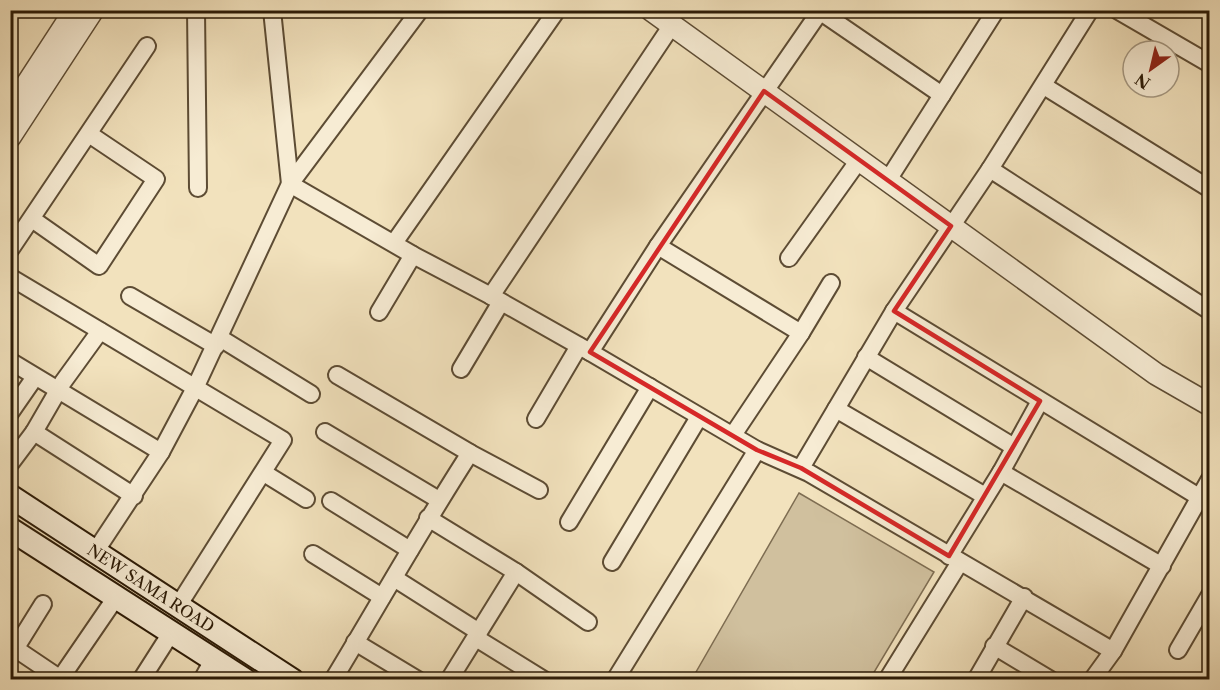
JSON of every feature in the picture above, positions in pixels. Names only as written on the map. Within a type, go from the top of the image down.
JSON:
[{"type":"main road","name":"NEW SAMA ROAD","points":[[10,496],[292,680]]},
{"type":"main road","name":"NEW SAMA ROAD","points":[[10,529],[245,680]]},
{"type":"street","points":[[10,111],[75,10]]},
{"type":"street","points":[[10,137],[93,10]]},
{"type":"street","points":[[196,10],[198,188]]},
{"type":"street","points":[[273,10],[290,184]]},
{"type":"street","points":[[95,552],[161,452],[195,388],[290,184],[420,10]]},
{"type":"street","points":[[394,243],[557,10]]},
{"type":"street","points":[[888,180],[996,10]]},
{"type":"street","points":[[801,468],[894,311],[990,169],[1090,10]]},
{"type":"street","points":[[1117,10],[1209,64]]},
{"type":"street","points":[[536,419],[820,11],[942,95]]},
{"type":"street","points":[[461,369],[496,299],[660,15],[1155,374],[1209,405]]},
{"type":"street","points":[[10,250],[147,46]]},
{"type":"street","points":[[1044,86],[1209,189]]},
{"type":"street","points":[[32,219],[99,266],[156,179],[89,134]]},
{"type":"street","points":[[789,258],[859,160]]},
{"type":"street","points":[[990,169],[1209,311]]},
{"type":"street","points":[[290,184],[412,255],[584,349],[757,450],[801,468],[1113,651]]},
{"type":"street","points":[[658,246],[801,333]]},
{"type":"street","points":[[379,312],[412,255]]},
{"type":"street","points":[[10,277],[283,440],[178,606]]},
{"type":"street","points":[[733,435],[801,333],[831,283]]},
{"type":"street","points":[[130,296],[311,394]]},
{"type":"street","points":[[894,311],[1199,497]]},
{"type":"street","points":[[10,464],[34,432],[63,382],[100,331]]},
{"type":"street","points":[[866,357],[1014,447]]},
{"type":"street","points":[[10,361],[161,452]]},
{"type":"street","points":[[337,375],[470,453],[539,490]]},
{"type":"street","points":[[10,413],[35,376]]},
{"type":"street","points":[[569,522],[650,387]]},
{"type":"street","points":[[888,680],[955,559],[985,496],[1001,472],[1040,401]]},
{"type":"street","points":[[836,409],[985,496]]},
{"type":"street","points":[[612,562],[699,417]]},
{"type":"street","points":[[34,432],[134,496]]},
{"type":"street","points":[[325,432],[439,500]]},
{"type":"street","points":[[615,680],[757,450]]},
{"type":"street","points":[[333,680],[428,518],[470,453]]},
{"type":"street","points":[[1001,472],[1162,566]]},
{"type":"street","points":[[264,473],[306,499]]},
{"type":"street","points":[[1092,680],[1113,651],[1209,479]]},
{"type":"street","points":[[331,501],[410,550]]},
{"type":"street","points":[[428,518],[516,572],[588,622]]},
{"type":"street","points":[[313,554],[382,597]]},
{"type":"street","points":[[449,680],[516,572]]},
{"type":"street","points":[[394,578],[543,680]]},
{"type":"street","points":[[1178,650],[1209,595]]},
{"type":"street","points":[[976,680],[1024,597]]},
{"type":"street","points":[[43,604],[13,647],[61,679],[111,606]]},
{"type":"street","points":[[141,680],[171,633]]},
{"type":"street","points":[[356,642],[418,680]]},
{"type":"street","points":[[994,646],[1051,680]]},
{"type":"street","points":[[202,680],[213,660]]},
{"type":"highlighted area","points":[[764,91],[951,226],[894,311],[1040,401],[949,556],[801,468],[757,450],[590,352]]},
{"type":"shaded area","points":[[799,493],[934,572],[870,679],[692,679]]}]
